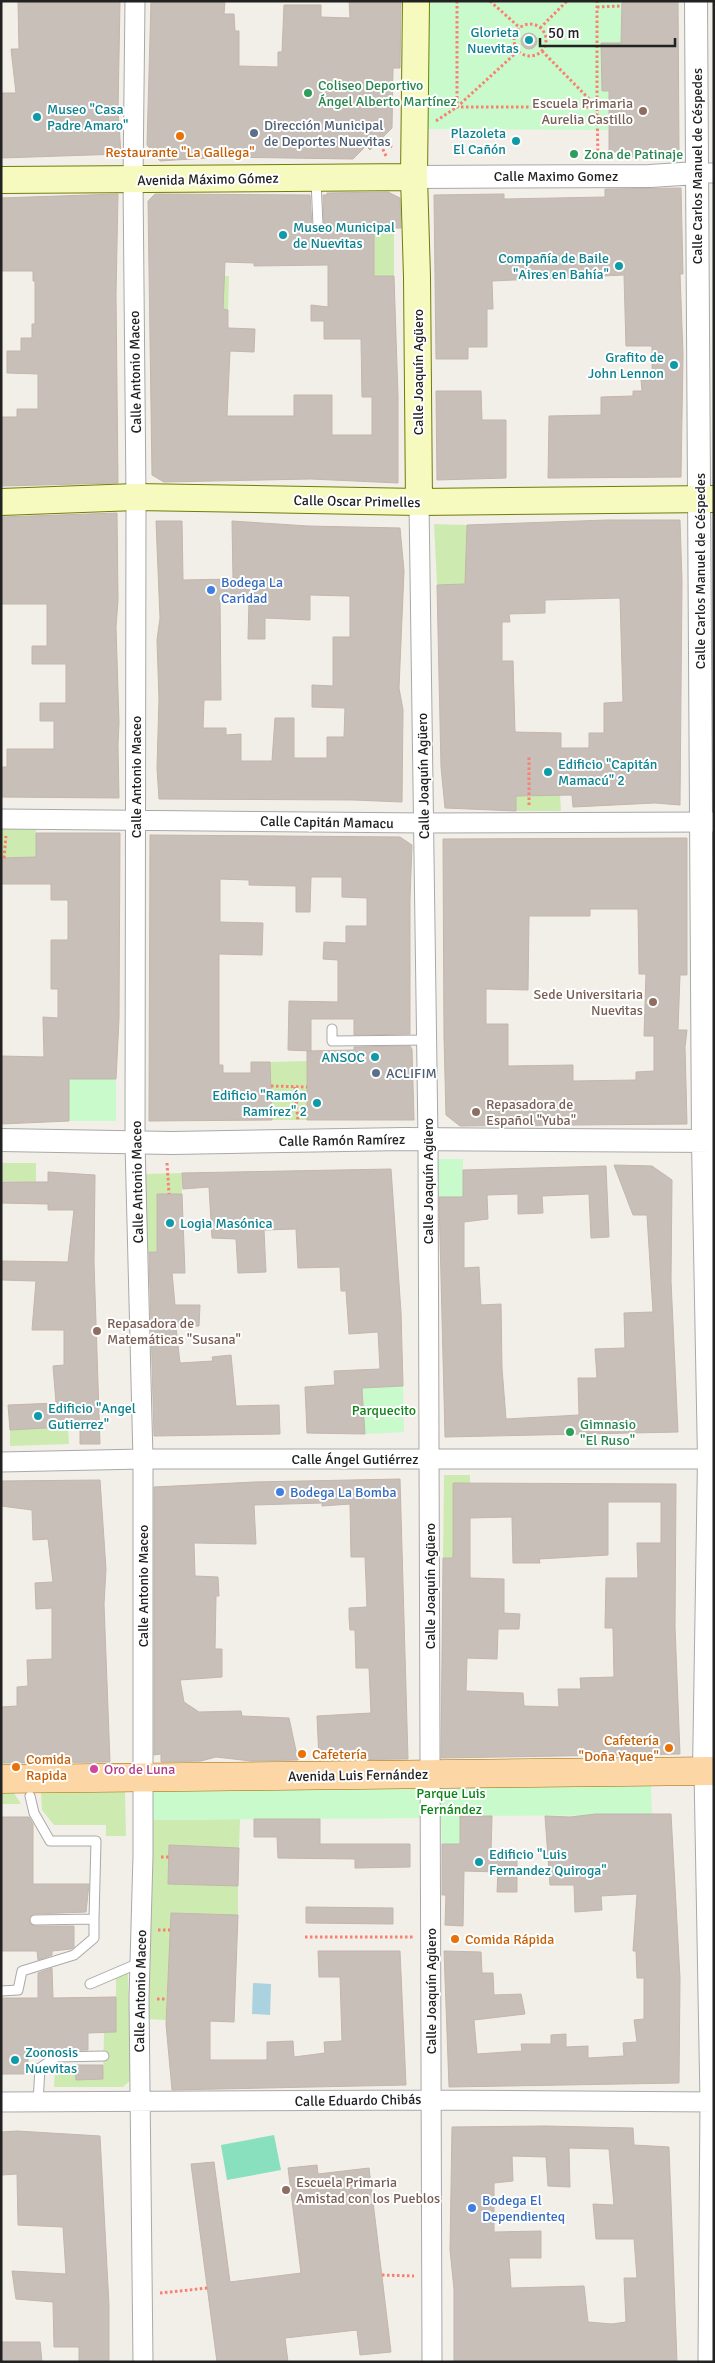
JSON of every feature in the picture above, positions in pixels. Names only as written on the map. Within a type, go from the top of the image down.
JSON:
[{"type":"main road","name":"Calle Joaquín Agüero","points":[[416,1],[414,177],[419,502]]},
{"type":"main road","name":"Avenida Máximo Gómez","points":[[1,180],[414,177]]},
{"type":"main road","name":"Calle Oscar Primelles","points":[[1,502],[64,502],[136,498],[419,502],[706,499]]},
{"type":"main road","name":"Avenida Luis Fernández","points":[[23,1783],[143,1778],[709,1771]]},
{"type":"street","name":"Calle Antonio Maceo","points":[[135,1],[133,180],[136,498],[135,1143],[144,1459],[143,1778],[139,1963],[143,2362]]},
{"type":"street","name":"Calle Carlos Manuel de Céspedes","points":[[696,1],[706,173],[709,1771]]},
{"type":"street","name":"Calle Maximo Gomez","points":[[414,177],[650,176],[706,173]]},
{"type":"street","name":"Calle Joaquín Agüero","points":[[419,502],[428,1140],[432,2362]]},
{"type":"street","name":"Calle Capitán Mamacu","points":[[1,819],[424,823],[707,822]]},
{"type":"street","name":"Calle Ramón Ramírez","points":[[1,1140],[135,1143],[428,1140],[708,1141]]},
{"type":"street","name":"Calle Ángel Gutiérrez","points":[[1,1462],[144,1459],[709,1459]]},
{"type":"street","points":[[708,2362],[712,2102],[709,1771]]},
{"type":"street","name":"Calle Eduardo Chibás","points":[[1,2102],[432,2100],[712,2102]]},
{"type":"lane","points":[[316,178],[318,224]]},
{"type":"lane","points":[[332,1029],[332,1041],[427,1040]]},
{"type":"lane","points":[[1,1991],[18,1990],[22,1971],[74,1955],[94,1938],[96,1841],[50,1841],[34,1813],[23,1783]]},
{"type":"lane","points":[[35,1920],[94,1919]]},
{"type":"lane","points":[[90,1984],[139,1963]]},
{"type":"lane","points":[[38,2102],[40,2068],[56,2057],[104,2056]]},
{"type":"path","points":[[457,1],[458,107]]},
{"type":"path","points":[[490,1],[520,28]]},
{"type":"path","points":[[540,28],[567,1]]},
{"type":"path","points":[[596,1],[599,167]]},
{"type":"path","points":[[597,7],[622,6]]},
{"type":"path","points":[[528,24],[540,28],[545,37],[542,51],[533,56],[522,54],[518,51],[514,37],[520,28],[528,24]]},
{"type":"path","points":[[430,125],[458,107],[518,51]]},
{"type":"path","points":[[542,51],[597,107]]},
{"type":"path","points":[[458,107],[597,107]]},
{"type":"path","points":[[528,823],[529,756]]},
{"type":"path","points":[[271,1086],[307,1086]]},
{"type":"path","points":[[295,1087],[300,1141]]},
{"type":"path","points":[[166,1163],[169,1194]]},
{"type":"path","points":[[305,1937],[431,1937]]},
{"type":"path","points":[[382,2275],[432,2277]]},
{"type":"path","points":[[142,2296],[208,2288]]},
{"type":"green space","points":[[425,1],[622,1],[621,78],[609,91],[608,130],[423,129]]},
{"type":"green space","points":[[374,228],[394,228],[394,276],[374,276]]},
{"type":"green space","points":[[224,276],[229,276],[228,310],[200,308],[224,284]]},
{"type":"green space","points":[[434,524],[467,525],[466,584],[437,585]]},
{"type":"green space","points":[[515,733],[536,795],[560,795],[561,811],[516,811]]},
{"type":"green space","points":[[1,827],[36,827],[36,884],[18,884],[18,858],[1,857]]},
{"type":"green space","points":[[307,1061],[307,1120],[272,1120],[270,1062]]},
{"type":"green space","points":[[69,1079],[116,1079],[116,1121],[69,1121]]},
{"type":"green space","points":[[437,1159],[463,1159],[463,1197],[438,1197]]},
{"type":"green space","points":[[1,1163],[36,1163],[36,1182],[1,1181]]},
{"type":"green space","points":[[182,1173],[182,1194],[157,1194],[157,1253],[144,1253],[144,1174]]},
{"type":"green space","name":"Parquecito","points":[[403,1386],[404,1432],[365,1434],[363,1388]]},
{"type":"green space","points":[[68,1427],[69,1444],[10,1446],[10,1430]]},
{"type":"green space","points":[[444,1475],[470,1475],[470,1483],[453,1484],[453,1558],[443,1558]]},
{"type":"green space","name":"Parque Luis Fernández","points":[[651,1782],[652,1815],[460,1816],[460,1844],[442,1844],[441,1818],[148,1820],[147,1785]]},
{"type":"green space","points":[[125,1792],[126,1836],[106,1836],[106,1825],[54,1825],[42,1810],[41,1793]]},
{"type":"green space","points":[[1,1793],[14,1793],[21,1804],[1,1804]]},
{"type":"green space","points":[[240,1819],[239,1848],[169,1846],[168,1884],[238,1886],[238,1915],[171,1913],[170,1952],[235,1979],[168,1976],[166,2020],[146,2019],[148,1820]]},
{"type":"green space","points":[[128,1974],[131,2080],[123,2087],[54,2087],[55,2069],[75,2065],[76,2080],[103,2079],[104,2033],[116,2032],[116,1975]]},
{"type":"green space","points":[[274,2135],[281,2170],[227,2180],[221,2145]]},
{"type":"water","points":[[253,1983],[271,1984],[270,2015],[252,2014]]},
{"type":"building","points":[[18,1],[120,1],[118,110],[121,154],[1,158],[1,93],[16,93],[11,49],[19,49]]},
{"type":"building","points":[[151,1],[225,1],[224,14],[234,14],[235,31],[239,31],[239,66],[278,67],[278,52],[282,52],[284,5],[321,5],[321,17],[350,18],[349,1],[401,1],[400,68],[393,68],[392,128],[370,150],[366,146],[353,159],[222,157],[160,161],[147,145]]},
{"type":"building","points":[[622,1],[678,1],[679,156],[625,157],[625,152],[609,152],[609,91],[602,91],[601,43],[621,43]]},
{"type":"building","name":"Glorieta Nuevitas","points":[[529,33],[535,35],[537,41],[535,47],[529,49],[523,47],[521,41],[523,35]]},
{"type":"building","points":[[681,188],[683,274],[680,274],[683,354],[681,477],[548,478],[549,416],[601,415],[601,397],[633,396],[633,391],[642,391],[641,380],[652,380],[652,346],[626,346],[624,275],[492,281],[493,309],[487,309],[487,347],[468,347],[468,359],[436,359],[434,195],[504,194],[504,199],[605,197],[605,189]]},
{"type":"building","points":[[388,192],[400,198],[401,228],[374,228],[374,276],[394,276],[398,397],[398,483],[311,479],[164,482],[152,475],[148,201],[155,194],[310,195],[312,226],[318,231],[324,227],[323,195],[327,195],[327,193]],"holes":[[[225,262],[254,263],[254,266],[328,265],[328,307],[311,305],[311,321],[324,321],[324,339],[361,339],[362,397],[372,397],[372,435],[332,435],[332,395],[294,395],[294,416],[227,416],[230,351],[254,352],[255,329],[228,328],[228,310],[223,309]]]},
{"type":"building","points":[[118,194],[116,295],[118,483],[1,486],[1,417],[17,417],[17,409],[38,409],[38,374],[7,373],[7,351],[21,351],[21,338],[32,338],[32,324],[35,324],[35,281],[33,281],[33,271],[1,271],[1,198]]},
{"type":"building","points":[[436,391],[481,391],[482,420],[506,420],[506,478],[437,480]]},
{"type":"building","points":[[117,513],[118,600],[116,627],[119,798],[1,797],[1,767],[7,767],[7,749],[54,749],[54,721],[40,721],[40,703],[66,703],[66,664],[32,664],[32,646],[47,646],[47,604],[1,604],[1,517]]},
{"type":"building","points":[[607,520],[680,520],[682,581],[680,805],[655,803],[573,807],[572,795],[516,796],[516,811],[445,808],[441,767],[437,585],[465,584],[467,525]],"holes":[[[620,598],[623,702],[604,703],[604,733],[589,733],[589,748],[561,748],[561,733],[515,732],[513,661],[502,661],[502,622],[510,622],[509,614],[545,613],[545,600]]]},
{"type":"building","points":[[156,521],[182,521],[183,580],[233,579],[232,521],[308,526],[400,528],[404,571],[399,688],[403,710],[402,802],[159,799],[157,768],[159,699],[157,640],[160,618]],"holes":[[[310,595],[350,596],[350,637],[333,637],[333,686],[312,685],[312,707],[345,708],[344,737],[327,737],[327,758],[294,758],[294,718],[275,718],[272,761],[241,761],[241,734],[226,735],[226,728],[203,728],[204,700],[221,700],[220,599],[249,601],[248,639],[265,639],[265,618],[310,620]]]},
{"type":"building","points":[[36,833],[120,833],[119,1019],[116,1079],[69,1079],[69,1121],[1,1124],[1,1056],[44,1057],[43,1017],[58,1018],[58,989],[51,989],[51,940],[68,940],[68,900],[51,900],[51,884],[1,884],[1,858],[36,857]]},
{"type":"building","points":[[150,835],[400,837],[412,845],[410,1034],[354,1035],[354,1019],[311,1019],[311,1051],[288,1050],[289,1001],[338,1002],[338,960],[323,959],[324,942],[346,943],[346,926],[367,926],[367,898],[342,897],[342,877],[311,877],[310,912],[296,912],[296,886],[249,885],[249,880],[220,879],[220,922],[263,923],[262,955],[219,954],[219,1065],[223,1065],[223,1073],[251,1073],[251,1062],[270,1062],[272,1120],[149,1121]]},
{"type":"building","points":[[687,838],[687,975],[680,975],[678,1030],[687,1030],[685,1047],[687,1124],[460,1126],[446,1115],[443,839]],"holes":[[[590,909],[638,909],[639,974],[646,974],[644,1036],[654,1036],[654,1071],[636,1072],[636,1080],[573,1081],[573,1065],[508,1066],[508,1024],[486,1024],[486,989],[528,990],[529,916],[590,916]]]},
{"type":"building","points":[[410,1046],[412,1049],[414,1120],[307,1120],[307,1051],[354,1050],[354,1047]]},
{"type":"building","points":[[614,1165],[652,1166],[672,1180],[671,1281],[678,1432],[445,1437],[439,1197],[463,1197],[463,1170],[606,1166],[609,1237],[591,1238],[589,1194],[542,1196],[543,1213],[518,1214],[518,1194],[487,1195],[488,1219],[464,1222],[464,1268],[479,1267],[481,1305],[501,1304],[502,1368],[506,1419],[579,1415],[578,1378],[597,1378],[595,1349],[625,1348],[624,1313],[653,1312],[647,1215],[633,1215]]},
{"type":"building","points":[[391,1169],[401,1312],[403,1386],[362,1388],[365,1434],[307,1433],[305,1387],[335,1385],[334,1371],[380,1369],[378,1332],[349,1334],[346,1291],[341,1291],[340,1267],[298,1268],[296,1229],[264,1230],[266,1272],[238,1273],[236,1239],[212,1238],[209,1187],[183,1189],[182,1173]]},
{"type":"building","points":[[48,1172],[95,1175],[94,1262],[100,1444],[80,1444],[80,1426],[10,1430],[8,1405],[56,1403],[53,1366],[64,1365],[64,1330],[32,1330],[36,1281],[2,1280],[1,1261],[68,1262],[74,1210],[48,1210],[48,1204],[1,1203],[1,1182],[48,1182]]},
{"type":"building","points":[[157,1194],[182,1194],[185,1273],[172,1273],[175,1305],[200,1305],[199,1326],[176,1327],[180,1363],[213,1361],[212,1357],[231,1355],[236,1406],[279,1405],[280,1434],[154,1436],[149,1252],[157,1252]]},
{"type":"building","points":[[400,1479],[408,1759],[319,1760],[317,1716],[371,1713],[369,1668],[356,1668],[355,1630],[350,1630],[349,1618],[349,1608],[367,1607],[365,1557],[351,1557],[350,1504],[322,1506],[322,1503],[254,1505],[256,1544],[194,1543],[195,1576],[218,1577],[219,1596],[216,1596],[215,1649],[222,1649],[222,1677],[180,1680],[184,1702],[199,1712],[241,1711],[242,1716],[289,1718],[298,1760],[251,1761],[216,1757],[201,1761],[161,1762],[161,1754],[154,1755],[154,1487],[254,1482]]},
{"type":"building","points":[[100,1480],[106,1569],[104,1604],[110,1762],[1,1763],[1,1707],[17,1706],[17,1687],[28,1686],[27,1660],[52,1659],[52,1608],[36,1609],[35,1583],[53,1582],[48,1539],[33,1540],[32,1510],[1,1506],[1,1481]]},
{"type":"building","points":[[453,1483],[676,1484],[675,1627],[680,1754],[441,1758],[443,1558],[453,1558]],"holes":[[[608,1502],[661,1502],[661,1543],[637,1543],[638,1578],[606,1578],[605,1628],[613,1628],[614,1677],[580,1678],[581,1689],[558,1689],[559,1707],[524,1706],[523,1693],[466,1691],[467,1658],[497,1659],[498,1629],[519,1629],[520,1614],[504,1613],[504,1579],[470,1578],[470,1518],[512,1517],[513,1563],[540,1563],[539,1559],[608,1555]]]},
{"type":"building","points":[[596,1814],[671,1814],[680,1978],[679,2083],[449,2087],[444,1951],[481,1952],[482,1973],[493,1973],[494,1995],[521,1994],[525,2014],[474,2020],[477,2054],[522,2051],[521,2044],[551,2044],[551,2035],[566,2034],[566,2047],[588,2046],[588,2058],[624,2056],[623,2043],[637,2042],[634,2020],[644,2019],[644,1978],[637,1978],[636,1951],[633,1951],[637,1894],[601,1896],[602,1910],[575,1912],[574,1885],[550,1885],[545,1816],[570,1817]]},
{"type":"building","name":"Edificio \"Luis Fernandez Quiroga\"","points":[[460,1816],[492,1816],[491,1852],[517,1852],[517,1892],[497,1892],[498,1872],[464,1871],[463,1926],[445,1925],[446,1895],[442,1895],[442,1844],[460,1844]]},
{"type":"building","points":[[1,1817],[29,1817],[33,1824],[33,1884],[89,1884],[86,1912],[35,1914],[29,1917],[30,1924],[35,1926],[74,1926],[74,1947],[71,1949],[52,1951],[52,1955],[38,1960],[37,1951],[1,1951]]},
{"type":"building","points":[[254,1819],[320,1819],[320,1844],[410,1844],[410,1867],[355,1868],[355,1859],[278,1858],[277,1837],[254,1837]]},
{"type":"building","points":[[169,1845],[239,1848],[238,1886],[168,1884]]},
{"type":"building","points":[[306,1907],[393,1908],[393,1924],[306,1923]]},
{"type":"building","points":[[171,1913],[238,1915],[234,2022],[210,2021],[210,2060],[267,2060],[267,2042],[293,2041],[294,2057],[325,2053],[324,2042],[342,2041],[340,1977],[319,1977],[318,1951],[400,1951],[406,2085],[172,2090],[166,2024]]},
{"type":"building","points":[[52,1968],[53,1998],[116,1997],[116,2032],[88,2033],[88,2050],[28,2051],[28,2074],[1,2074],[1,1998],[38,1998],[38,1973]]},
{"type":"building","points":[[75,2065],[103,2065],[103,2079],[76,2080]]},
{"type":"building","points":[[545,2126],[633,2128],[634,2145],[669,2147],[677,2362],[454,2362],[454,2289],[450,2250],[452,2127]],"holes":[[[569,2148],[609,2149],[614,2205],[593,2204],[596,2239],[634,2239],[637,2278],[624,2278],[626,2322],[612,2324],[588,2322],[584,2286],[511,2288],[509,2258],[541,2258],[541,2231],[494,2232],[494,2183],[513,2181],[512,2156],[546,2157],[548,2186],[570,2187]]]},
{"type":"building","points":[[17,2131],[100,2136],[109,2305],[109,2362],[79,2362],[79,2347],[54,2347],[53,2302],[16,2299],[12,2271],[66,2274],[63,2227],[18,2225],[17,2174],[1,2175],[1,2132]]},
{"type":"building","points":[[214,2162],[230,2282],[301,2273],[288,2168],[317,2165],[318,2174],[369,2168],[391,2352],[360,2355],[357,2330],[285,2338],[288,2362],[217,2362],[191,2164]]},
{"type":"building","points":[[1,2342],[40,2342],[42,2362],[1,2362]]},
{"type":"place","name":"Glorieta Nuevitas","points":[[529,40]]},
{"type":"place","name":"Coliseo Deportivo Ángel Alberto Martínez","points":[[308,93]]},
{"type":"place","name":"Escuela Primaria Aurelia Castillo","points":[[643,111]]},
{"type":"place","name":"Museo \"Casa Padre Amaro\"","points":[[37,117]]},
{"type":"place","name":"Dirección Municipal de Deportes Nuevitas","points":[[254,133]]},
{"type":"place","name":"Restaurante \"La Gallega\"","points":[[180,136]]},
{"type":"place","name":"Plazoleta El Cañón","points":[[516,141]]},
{"type":"place","name":"Zona de Patinaje","points":[[574,154]]},
{"type":"place","name":"Museo Municipal de Nuevitas","points":[[283,235]]},
{"type":"place","name":"Compañía de Baile \"Aires en Bahía\"","points":[[619,266]]},
{"type":"place","name":"Grafito de John Lennon","points":[[674,365]]},
{"type":"place","name":"Bodega La Caridad","points":[[211,590]]},
{"type":"place","name":"Edificio \"Capitán Mamacú\" 2","points":[[548,772]]},
{"type":"place","name":"Sede Universitaria Nuevitas","points":[[653,1002]]},
{"type":"place","name":"ANSOC","points":[[375,1057]]},
{"type":"place","name":"ACLIFIM","points":[[376,1073]]},
{"type":"place","name":"Edificio \"Ramón Ramírez\" 2","points":[[317,1103]]},
{"type":"place","name":"Repasadora de Español \"Yuba\"","points":[[476,1112]]},
{"type":"place","name":"Logia Masónica","points":[[170,1223]]},
{"type":"place","name":"Repasadora de Matemáticas \"Susana\"","points":[[97,1331]]},
{"type":"place","name":"Edificio \"Angel Gutierrez\"","points":[[38,1416]]},
{"type":"place","name":"Gimnasio \"El Ruso\"","points":[[570,1432]]},
{"type":"place","name":"Bodega La Bomba","points":[[280,1492]]},
{"type":"place","name":"Cafetería \"Doña Yaque\"","points":[[669,1748]]},
{"type":"place","name":"Cafetería","points":[[302,1754]]},
{"type":"place","name":"Comida Rapida","points":[[16,1767]]},
{"type":"place","name":"Oro de Luna","points":[[94,1769]]},
{"type":"place","name":"Edificio \"Luis Fernandez Quiroga\"","points":[[479,1862]]},
{"type":"place","name":"Comida Rápida","points":[[455,1939]]},
{"type":"place","name":"Zoonosis Nuevitas","points":[[15,2060]]},
{"type":"place","name":"Escuela Primaria Amistad con los Pueblos","points":[[286,2190]]},
{"type":"place","name":"Bodega El Dependienteq","points":[[472,2208]]}]
